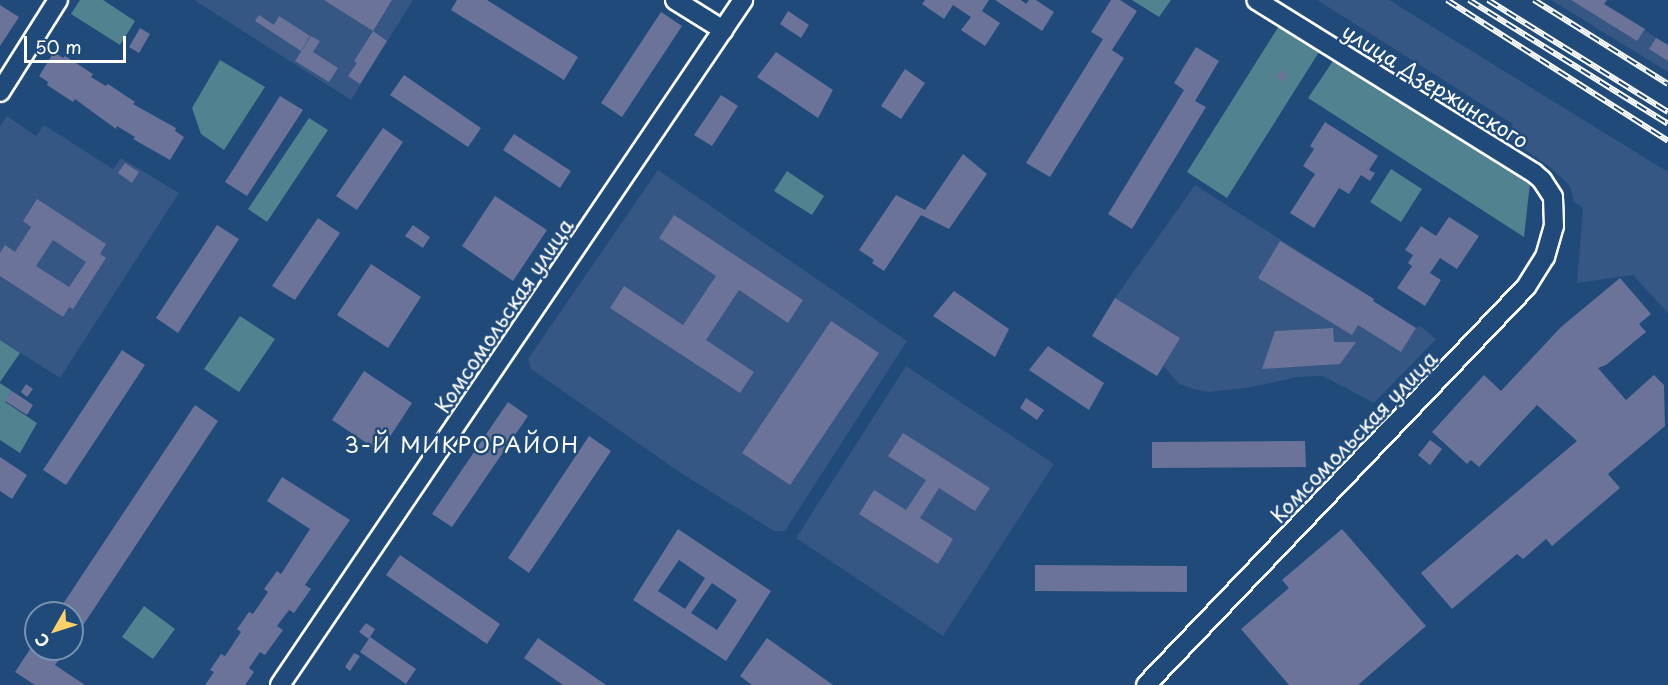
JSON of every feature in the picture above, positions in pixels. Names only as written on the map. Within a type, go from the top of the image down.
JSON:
[{"type":"street","points":[[0,92],[58,0]]},
{"type":"street","points":[[675,0],[723,30]]},
{"type":"street","name":"Комсомольская улица","points":[[280,685],[743,0]]},
{"type":"street","name":"улица Дзержинского","points":[[1256,0],[1516,161],[1542,180],[1553,197]]},
{"type":"street","name":"Комсомольская улица","points":[[1146,685],[1526,287],[1536,273],[1550,244],[1554,226],[1553,197]]},
{"type":"shaded area","points":[[194,0],[413,0],[351,100]]},
{"type":"shaded area","points":[[1317,0],[1389,0],[1668,172],[1668,313],[1633,275],[1577,283],[1583,208],[1574,202],[1570,186],[1550,167],[1508,138],[1513,124]]},
{"type":"shaded area","points":[[1551,0],[1598,0],[1668,45],[1668,72]]},
{"type":"shaded area","points":[[7,116],[36,136],[44,125],[113,169],[121,158],[179,193],[60,378],[0,340],[0,126]]},
{"type":"shaded area","points":[[658,170],[907,341],[785,531],[774,531],[684,475],[531,369],[528,359]]},
{"type":"shaded area","points":[[1195,185],[1374,299],[1373,301],[1415,328],[1420,326],[1436,339],[1374,403],[1323,376],[1297,377],[1247,388],[1208,392],[1193,389],[1178,383],[1164,366],[1157,376],[1092,336],[1115,298]]},
{"type":"shaded area","points":[[906,366],[1054,464],[943,636],[796,538]]},
{"type":"green space","points":[[80,0],[103,0],[135,21],[120,45],[71,14]]},
{"type":"green space","points":[[1132,0],[1171,0],[1159,17]]},
{"type":"green space","points":[[1279,26],[1319,52],[1227,198],[1187,172]]},
{"type":"green space","points":[[220,60],[265,87],[224,150],[201,134],[192,108]]},
{"type":"green space","points":[[1333,61],[1530,183],[1524,237],[1308,98]]},
{"type":"green space","points":[[309,118],[328,130],[267,222],[248,209]]},
{"type":"green space","points":[[1391,169],[1422,189],[1401,222],[1370,202]]},
{"type":"green space","points":[[787,171],[824,196],[812,215],[774,191]]},
{"type":"green space","points":[[240,316],[275,339],[239,392],[204,369]]},
{"type":"green space","points":[[0,340],[20,353],[0,382]]},
{"type":"green space","points":[[0,383],[12,391],[5,402],[37,423],[20,453],[0,440]]},
{"type":"green space","points":[[144,606],[175,629],[153,659],[122,637]]},
{"type":"building","points":[[324,0],[392,0],[373,31]]},
{"type":"building","points":[[457,0],[487,0],[578,57],[564,80],[451,10]]},
{"type":"building","points":[[925,0],[989,0],[982,11],[1000,23],[985,46],[961,30],[971,17],[953,5],[944,19],[922,4]]},
{"type":"building","points":[[995,0],[1021,0],[1026,4],[1029,0],[1036,0],[1054,12],[1042,31]]},
{"type":"building","points":[[1111,0],[1120,0],[1137,11],[1112,50],[1124,58],[1050,177],[1026,163],[1103,39],[1091,32]]},
{"type":"building","points":[[1571,0],[1607,0],[1604,4],[1645,29],[1637,41]]},
{"type":"building","points":[[0,5],[19,17],[0,46]]},
{"type":"building","points":[[788,11],[809,25],[801,38],[780,24]]},
{"type":"building","points":[[661,12],[682,26],[622,117],[601,103]]},
{"type":"building","points":[[259,15],[274,25],[279,16],[310,36],[301,51],[255,21]]},
{"type":"building","points":[[140,28],[150,34],[139,53],[129,47]]},
{"type":"building","points":[[373,31],[387,41],[360,84],[348,76],[357,63],[354,61]]},
{"type":"building","points":[[311,36],[320,41],[313,52],[338,68],[329,82],[295,61]]},
{"type":"building","points":[[1656,38],[1668,45],[1668,61],[1649,49]]},
{"type":"building","points":[[1196,47],[1219,61],[1195,101],[1206,107],[1132,229],[1108,214],[1184,90],[1174,83]]},
{"type":"building","points":[[54,52],[63,58],[65,56],[93,74],[91,77],[106,86],[108,84],[135,102],[133,104],[176,128],[175,131],[184,137],[170,160],[133,139],[135,137],[117,126],[116,129],[75,99],[73,102],[47,85],[48,82],[39,76]]},
{"type":"building","points":[[776,52],[833,90],[818,118],[757,77]]},
{"type":"building","points":[[905,69],[925,83],[901,119],[881,106]]},
{"type":"building","points":[[1281,70],[1288,75],[1283,82],[1276,77]]},
{"type":"building","points":[[404,75],[481,128],[468,147],[390,95]]},
{"type":"building","points":[[721,95],[738,106],[712,146],[694,135]]},
{"type":"building","points":[[280,96],[303,110],[247,196],[225,182]]},
{"type":"building","points":[[1325,122],[1378,156],[1369,170],[1375,173],[1370,181],[1361,175],[1349,194],[1339,188],[1314,228],[1290,213],[1315,174],[1303,166],[1314,149],[1310,146]]},
{"type":"building","points":[[383,128],[403,142],[357,210],[336,196]]},
{"type":"building","points":[[514,134],[571,171],[560,188],[503,150]]},
{"type":"building","points":[[963,154],[987,174],[949,229],[921,215],[884,271],[872,263],[874,260],[859,250],[896,195],[925,210]]},
{"type":"building","points":[[125,163],[139,172],[132,183],[118,173]]},
{"type":"building","points":[[495,196],[547,230],[513,281],[462,246]]},
{"type":"building","points":[[37,199],[106,244],[100,254],[106,258],[73,309],[69,307],[63,317],[0,276],[0,253],[5,245],[15,252],[31,227],[23,221]],"holes":[[[53,240],[86,262],[69,287],[36,266]]]},
{"type":"building","points":[[674,215],[803,300],[788,323],[739,290],[706,340],[754,372],[740,393],[610,308],[624,286],[683,325],[716,276],[659,238]]},
{"type":"building","points":[[1449,217],[1479,236],[1457,269],[1440,258],[1430,273],[1441,280],[1425,306],[1397,288],[1412,266],[1408,263],[1413,255],[1405,250],[1421,226],[1436,236]]},
{"type":"building","points":[[318,218],[340,233],[295,300],[272,286]]},
{"type":"building","points":[[217,225],[239,239],[178,333],[156,318]]},
{"type":"building","points":[[413,225],[430,237],[423,248],[405,236]]},
{"type":"building","points":[[1280,241],[1416,328],[1401,352],[1358,325],[1352,335],[1258,278]]},
{"type":"building","points":[[371,264],[421,297],[388,348],[337,315]]},
{"type":"building","points":[[1620,278],[1651,314],[1639,324],[1646,332],[1606,365],[1598,368],[1626,400],[1654,375],[1664,385],[1665,426],[1608,474],[1620,488],[1552,546],[1546,539],[1523,559],[1517,554],[1452,609],[1421,573],[1577,441],[1537,405],[1479,467],[1471,460],[1467,464],[1432,432],[1484,375],[1501,391],[1561,327]]},
{"type":"building","points":[[954,291],[1009,329],[995,357],[933,316]]},
{"type":"building","points":[[1115,298],[1180,338],[1157,376],[1092,336]]},
{"type":"building","points":[[831,321],[879,353],[790,485],[742,453]]},
{"type":"building","points":[[1333,328],[1334,342],[1356,342],[1340,364],[1262,369],[1275,331]]},
{"type":"building","points":[[1048,346],[1104,383],[1089,410],[1029,370]]},
{"type":"building","points":[[122,350],[145,365],[66,485],[43,470]]},
{"type":"building","points":[[364,371],[412,403],[380,452],[332,420]]},
{"type":"building","points":[[26,384],[33,389],[27,397],[21,392]]},
{"type":"building","points":[[12,391],[33,405],[27,415],[5,401]]},
{"type":"building","points":[[1026,398],[1044,410],[1037,420],[1020,408]]},
{"type":"building","points":[[508,402],[528,416],[452,527],[432,514]]},
{"type":"building","points":[[195,405],[218,421],[84,624],[84,601],[65,601]]},
{"type":"building","points":[[903,433],[990,488],[975,511],[939,488],[920,518],[953,539],[938,564],[859,514],[874,490],[906,510],[926,480],[888,456]]},
{"type":"building","points":[[589,436],[611,451],[529,573],[508,558]]},
{"type":"building","points":[[1430,440],[1442,449],[1430,465],[1418,455]]},
{"type":"building","points":[[1305,441],[1306,467],[1152,468],[1152,442]]},
{"type":"building","points":[[0,457],[27,475],[12,499],[0,491]]},
{"type":"building","points":[[282,477],[350,520],[305,585],[311,589],[294,613],[289,610],[277,626],[283,630],[265,655],[260,652],[249,668],[254,672],[245,685],[205,685],[214,672],[210,670],[221,654],[225,656],[241,632],[237,629],[249,612],[253,614],[268,592],[264,589],[277,571],[281,574],[310,529],[267,501]]},
{"type":"building","points":[[678,529],[771,591],[726,661],[633,600]],"holes":[[[679,560],[705,578],[685,609],[658,591]],[[712,583],[737,600],[717,630],[691,613]]]},
{"type":"building","points":[[1342,529],[1426,626],[1358,685],[1289,685],[1241,629],[1289,588],[1282,580]]},
{"type":"building","points":[[400,555],[500,624],[487,644],[386,575]]},
{"type":"building","points":[[1035,565],[1187,566],[1187,592],[1035,591]]},
{"type":"building","points":[[366,623],[375,629],[369,639],[359,632]]},
{"type":"building","points":[[370,637],[416,669],[406,684],[360,652]]},
{"type":"building","points":[[538,638],[606,685],[563,685],[524,658]]},
{"type":"building","points":[[767,638],[833,685],[752,685],[740,676]]},
{"type":"building","points":[[354,653],[360,656],[350,671],[345,667]]},
{"type":"building","points":[[24,658],[24,661],[58,661],[55,665],[85,685],[35,685],[15,672]]},
{"type":"railway","points":[[1447,0],[1668,141]]},
{"type":"railway","points":[[1469,0],[1668,124]]},
{"type":"railway","points":[[1488,0],[1668,112]]},
{"type":"railway","points":[[1534,0],[1668,84]]},
{"type":"district","name":"3-Й МИКРОРАЙОН","points":[[462,444]]}]
